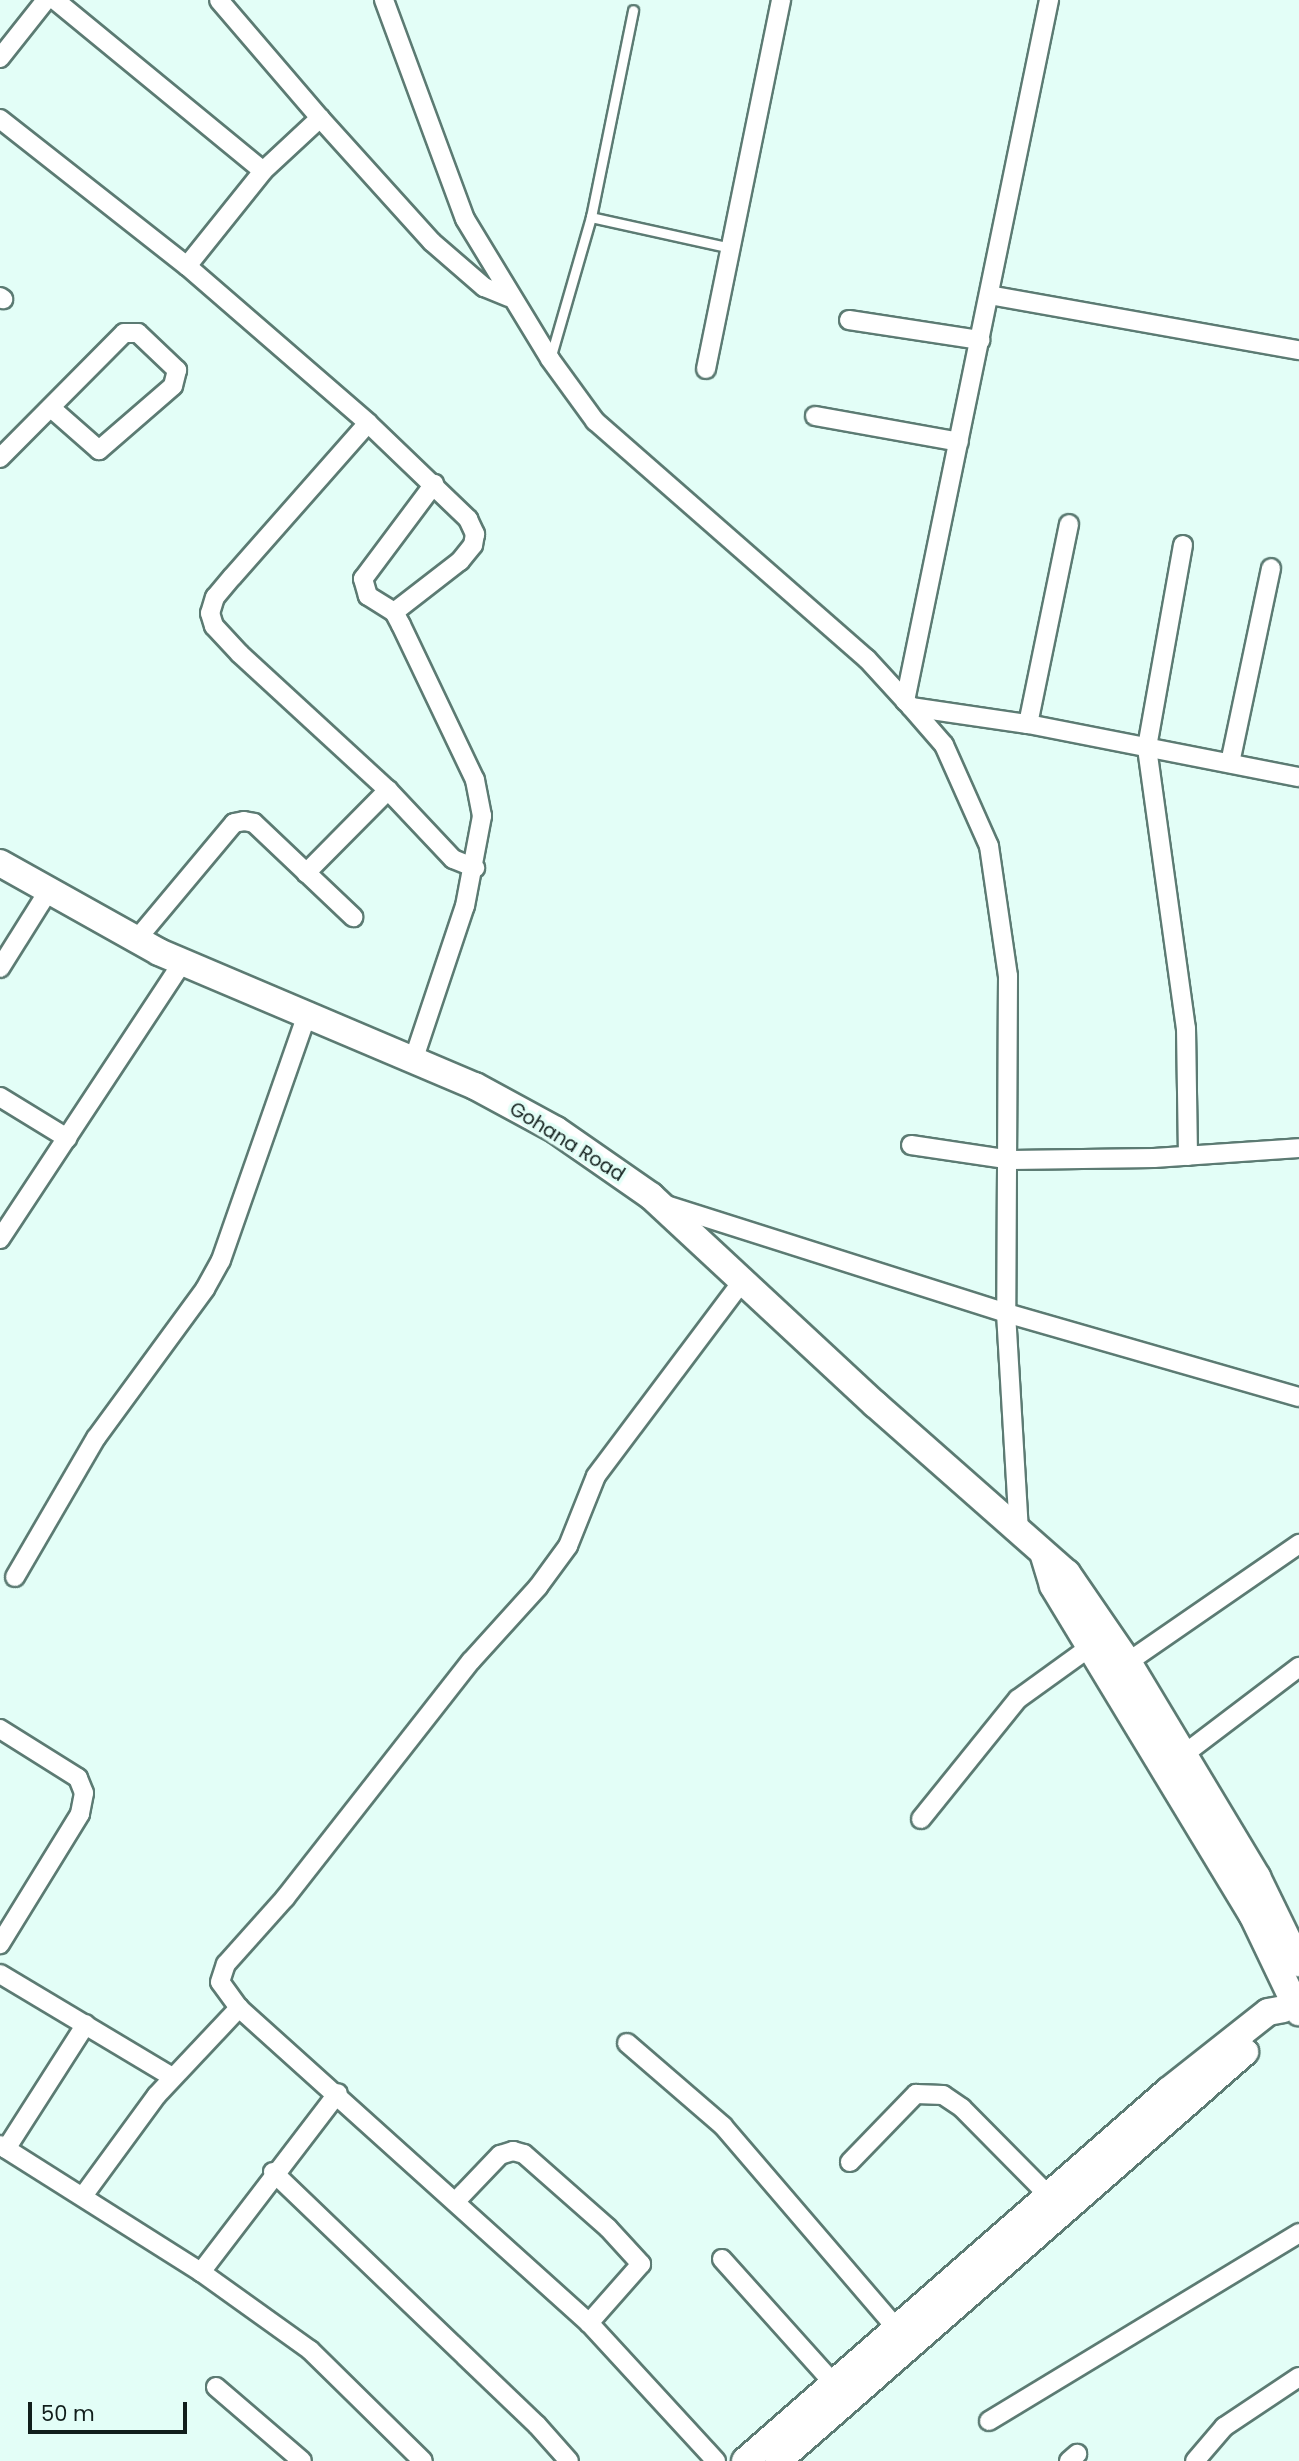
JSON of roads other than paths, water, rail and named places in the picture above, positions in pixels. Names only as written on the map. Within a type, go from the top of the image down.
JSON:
[{"type":"main road","name":"Gohana Road","points":[[0,863],[137,939],[414,1059],[556,1130],[658,1202],[1044,1556],[1067,1573],[1128,1662],[1257,1877],[1299,1963]]},
{"type":"main road","points":[[1044,1556],[1053,1586],[1093,1645],[1252,1914],[1294,2004]]},
{"type":"main road","points":[[746,2461],[1168,2091],[1268,2012],[1294,2004]]},
{"type":"main road","points":[[778,2461],[1276,2025],[1294,2004]]},
{"type":"street","points":[[0,58],[46,0]]},
{"type":"street","points":[[55,0],[263,171]]},
{"type":"street","points":[[219,0],[432,243],[484,287],[509,296]]},
{"type":"street","points":[[384,0],[465,219],[509,296],[550,359],[595,421],[867,659],[908,704],[944,745],[989,846],[1008,976],[1011,1160],[1006,1313],[1019,1533]]},
{"type":"street","points":[[706,369],[781,0]]},
{"type":"street","points":[[908,704],[1049,0]]},
{"type":"street","points":[[187,266],[263,171],[320,118]]},
{"type":"street","points":[[0,119],[187,266],[369,423],[468,519],[475,534],[473,545],[460,561],[394,612]]},
{"type":"street","points":[[989,295],[1299,350]]},
{"type":"street","points":[[849,320],[980,340]]},
{"type":"street","points":[[2,452],[51,408],[124,333],[138,333],[177,370],[173,386],[99,450],[51,408]]},
{"type":"street","points":[[815,416],[959,442]]},
{"type":"street","points":[[369,423],[223,587],[210,613],[214,625],[240,654],[388,790],[453,859],[475,868]]},
{"type":"street","points":[[414,1059],[475,868],[482,816],[475,780],[394,612],[368,596],[363,579],[434,484]]},
{"type":"street","points":[[1028,723],[1069,524]]},
{"type":"street","points":[[1183,545],[1147,748],[1186,1027],[1188,1156]]},
{"type":"street","points":[[1230,763],[1271,568]]},
{"type":"street","points":[[908,704],[1028,723],[1299,777]]},
{"type":"street","points":[[306,873],[388,790]]},
{"type":"street","points":[[137,939],[234,823],[254,823],[353,917]]},
{"type":"street","points":[[0,968],[49,890]]},
{"type":"street","points":[[0,1239],[183,961]]},
{"type":"street","points":[[15,1577],[96,1438],[205,1289],[221,1260],[308,1012]]},
{"type":"street","points":[[0,1097],[67,1138]]},
{"type":"street","points":[[911,1145],[1011,1160],[1188,1156],[1299,1148]]},
{"type":"street","points":[[658,1202],[1006,1313],[1299,1396]]},
{"type":"street","points":[[716,2461],[589,2323],[338,2093],[239,2008],[222,1988],[226,1964],[285,1898],[471,1661],[538,1587],[568,1546],[596,1476],[743,1280]]},
{"type":"street","points":[[1128,1662],[1299,1544]]},
{"type":"street","points":[[921,1819],[1018,1699],[1093,1645]]},
{"type":"street","points":[[1183,1755],[1299,1667]]},
{"type":"street","points":[[0,1729],[78,1778],[84,1793],[80,1814],[0,1944]]},
{"type":"street","points":[[0,1974],[172,2077]]},
{"type":"street","points":[[83,2196],[172,2077],[239,2008]]},
{"type":"street","points":[[86,2024],[3,2147],[201,2272],[310,2350],[423,2461]]},
{"type":"street","points":[[627,2043],[723,2126],[897,2329]]},
{"type":"street","points":[[201,2272],[273,2172],[338,2093]]},
{"type":"street","points":[[850,2162],[916,2094],[943,2095],[962,2108],[1049,2196]]},
{"type":"street","points":[[456,2201],[500,2155],[513,2151],[524,2154],[608,2228],[641,2264],[589,2323]]},
{"type":"street","points":[[273,2172],[537,2425],[569,2461]]},
{"type":"street","points":[[989,2421],[1299,2233]]},
{"type":"street","points":[[722,2259],[835,2385]]},
{"type":"street","points":[[1195,2461],[1224,2427],[1299,2377]]},
{"type":"street","points":[[216,2387],[302,2461]]},
{"type":"lane","points":[[550,359],[591,217],[633,10]]},
{"type":"lane","points":[[591,217],[731,248]]}]
